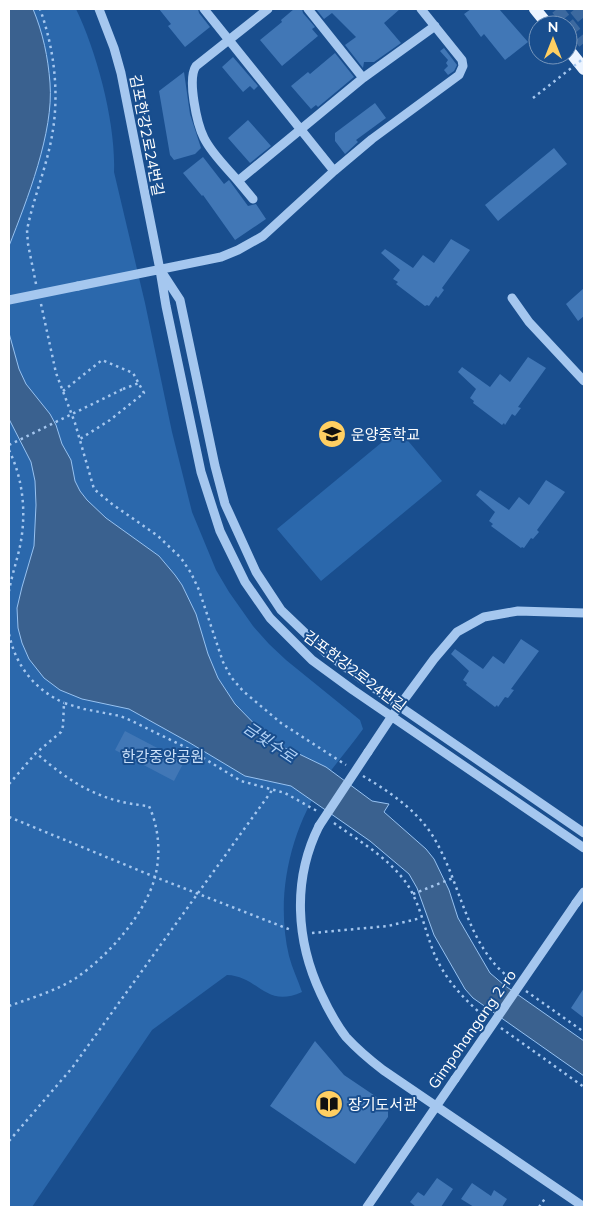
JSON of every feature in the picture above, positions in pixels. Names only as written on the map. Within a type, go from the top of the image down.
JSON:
[{"type":"street","name":"김포한강2로24번길","points":[[99,9],[114,48],[121,73],[168,316],[201,472],[220,531],[245,582],[270,618],[312,660],[584,848]]},
{"type":"street","points":[[204,9],[334,171]]},
{"type":"street","points":[[253,199],[204,138],[192,82],[193,71],[196,66],[230,41],[268,9]]},
{"type":"street","points":[[308,9],[363,78]]},
{"type":"street","points":[[9,300],[221,257],[263,236],[334,171],[396,120],[459,75],[463,66],[462,60],[421,9]]},
{"type":"street","points":[[238,181],[363,78],[435,26]]},
{"type":"street","name":"김포한강2로24번길","points":[[160,270],[180,300],[215,466],[225,504],[256,572],[281,610],[326,653],[399,706],[584,833]]},
{"type":"street","points":[[512,298],[529,322],[584,381]]},
{"type":"street","points":[[584,613],[518,611],[484,617],[457,632],[399,706],[319,826],[307,855],[301,883],[302,932],[308,960],[315,982],[328,1010],[346,1036],[365,1056],[377,1065],[584,1207]]},
{"type":"street","name":"Gimpohangang 2-ro","points":[[367,1207],[584,892]]},
{"type":"path","points":[[533,98],[584,58]]},
{"type":"path","points":[[63,391],[102,360],[133,373],[144,393],[110,420],[80,439]]},
{"type":"path","points":[[9,446],[123,389],[139,383]]},
{"type":"path","points":[[9,450],[17,471],[23,502],[21,543],[9,591]]},
{"type":"path","points":[[9,634],[14,654],[30,679],[52,697],[64,703]]},
{"type":"path","points":[[9,1006],[59,987],[87,969],[125,931],[138,913],[155,878],[158,856],[158,833],[155,819],[149,806],[121,803],[89,792],[56,770],[36,753]]},
{"type":"path","points":[[9,1141],[72,1068],[272,790]]},
{"type":"path","points":[[9,817],[155,878],[285,928],[302,932],[320,933],[388,926],[421,918]]},
{"type":"path","points":[[413,894],[453,878]]},
{"type":"path","points":[[539,1207],[546,1197]]},
{"type":"green space","name":"한강중앙공원","points":[[9,9],[76,9],[84,26],[104,89],[112,132],[114,172],[145,303],[172,432],[192,512],[216,570],[253,626],[269,644],[360,720],[363,729],[324,780],[312,800],[294,842],[288,865],[285,887],[285,933],[290,960],[302,992],[279,997],[270,994],[247,980],[227,975],[152,1030],[32,1207],[9,1207]]},
{"type":"green space","points":[[398,429],[442,481],[321,581],[277,529]]},
{"type":"water","points":[[9,9],[33,9],[40,27],[46,54],[50,83],[50,102],[48,123],[38,166],[9,246]]},
{"type":"water","name":"금빛수로","points":[[9,333],[19,369],[26,384],[50,414],[56,425],[62,444],[71,460],[75,481],[80,491],[106,518],[159,556],[175,575],[196,614],[208,654],[218,678],[235,704],[274,744],[326,767],[372,801],[389,804],[384,812],[426,849],[434,859],[449,890],[458,918],[490,973],[504,985],[584,1041],[584,1076],[473,998],[465,989],[434,935],[417,888],[409,874],[370,841],[291,786],[245,776],[129,709],[82,699],[60,690],[44,678],[29,659],[18,628],[17,608],[34,546],[35,481],[31,462],[9,419]]},
{"type":"building","points":[[159,9],[198,9],[210,27],[185,47],[168,26],[171,24]]},
{"type":"building","points":[[294,9],[302,9],[303,13],[315,27],[312,29],[318,36],[282,66],[260,40],[282,22],[281,20]]},
{"type":"building","points":[[316,9],[400,9],[384,23],[401,43],[374,62],[364,62],[363,68],[345,45],[356,37],[332,13],[324,19]]},
{"type":"building","points":[[471,9],[499,9],[528,42],[505,60],[484,34],[481,37],[464,14]]},
{"type":"building","points":[[444,48],[457,65],[454,71],[448,75],[444,70],[448,66],[446,63],[448,60],[440,51]]},
{"type":"building","points":[[335,53],[354,77],[318,107],[316,105],[311,109],[291,86],[308,72],[310,74]]},
{"type":"building","points":[[233,57],[258,86],[254,90],[250,86],[243,92],[222,67]]},
{"type":"building","points":[[184,72],[190,114],[201,148],[195,154],[174,160],[170,155],[159,91]]},
{"type":"building","points":[[375,103],[386,118],[356,140],[358,142],[345,154],[335,141],[335,133]]},
{"type":"building","points":[[248,120],[271,146],[250,163],[228,138]]},
{"type":"building","points":[[554,148],[567,164],[498,221],[485,205]]},
{"type":"building","points":[[203,157],[224,184],[229,180],[248,206],[256,204],[266,219],[235,240],[203,195],[183,173]]},
{"type":"building","points":[[451,239],[470,250],[442,288],[444,290],[438,298],[436,296],[429,306],[425,306],[396,284],[398,282],[393,279],[400,270],[381,253],[385,249],[413,268],[423,255],[434,263]]},
{"type":"building","points":[[584,288],[584,316],[578,321],[566,304]]},
{"type":"building","points":[[528,357],[546,368],[518,407],[521,408],[515,416],[512,414],[505,425],[504,423],[502,425],[473,403],[474,401],[470,398],[476,389],[458,372],[462,367],[490,387],[500,374],[510,382]]},
{"type":"building","points":[[546,480],[565,492],[537,530],[539,532],[533,539],[531,538],[524,548],[521,548],[491,526],[493,524],[489,521],[495,512],[476,495],[480,490],[509,510],[519,497],[529,505]]},
{"type":"building","points":[[521,639],[539,651],[511,689],[514,690],[508,698],[505,697],[498,707],[497,705],[495,707],[466,685],[467,683],[463,680],[469,671],[451,654],[455,649],[483,669],[493,656],[504,664]]},
{"type":"building","points":[[125,731],[184,762],[174,781],[115,750]]},
{"type":"building","points":[[584,988],[584,1018],[571,1008]]},
{"type":"building","name":"장기도서관","points":[[315,1041],[344,1075],[384,1102],[388,1107],[388,1117],[355,1164],[270,1106]]},
{"type":"building","points":[[437,1178],[453,1189],[441,1207],[416,1207],[410,1202],[418,1192],[424,1196]]},
{"type":"building","points":[[472,1183],[491,1196],[494,1190],[507,1199],[502,1207],[474,1207],[461,1199]]},
{"type":"tunnel","points":[[557,9],[584,43]]},
{"type":"tunnel","points":[[575,9],[584,20]]},
{"type":"place","name":"운양중학교","points":[[332,434]]},
{"type":"place","name":"장기도서관","points":[[329,1104]]}]
